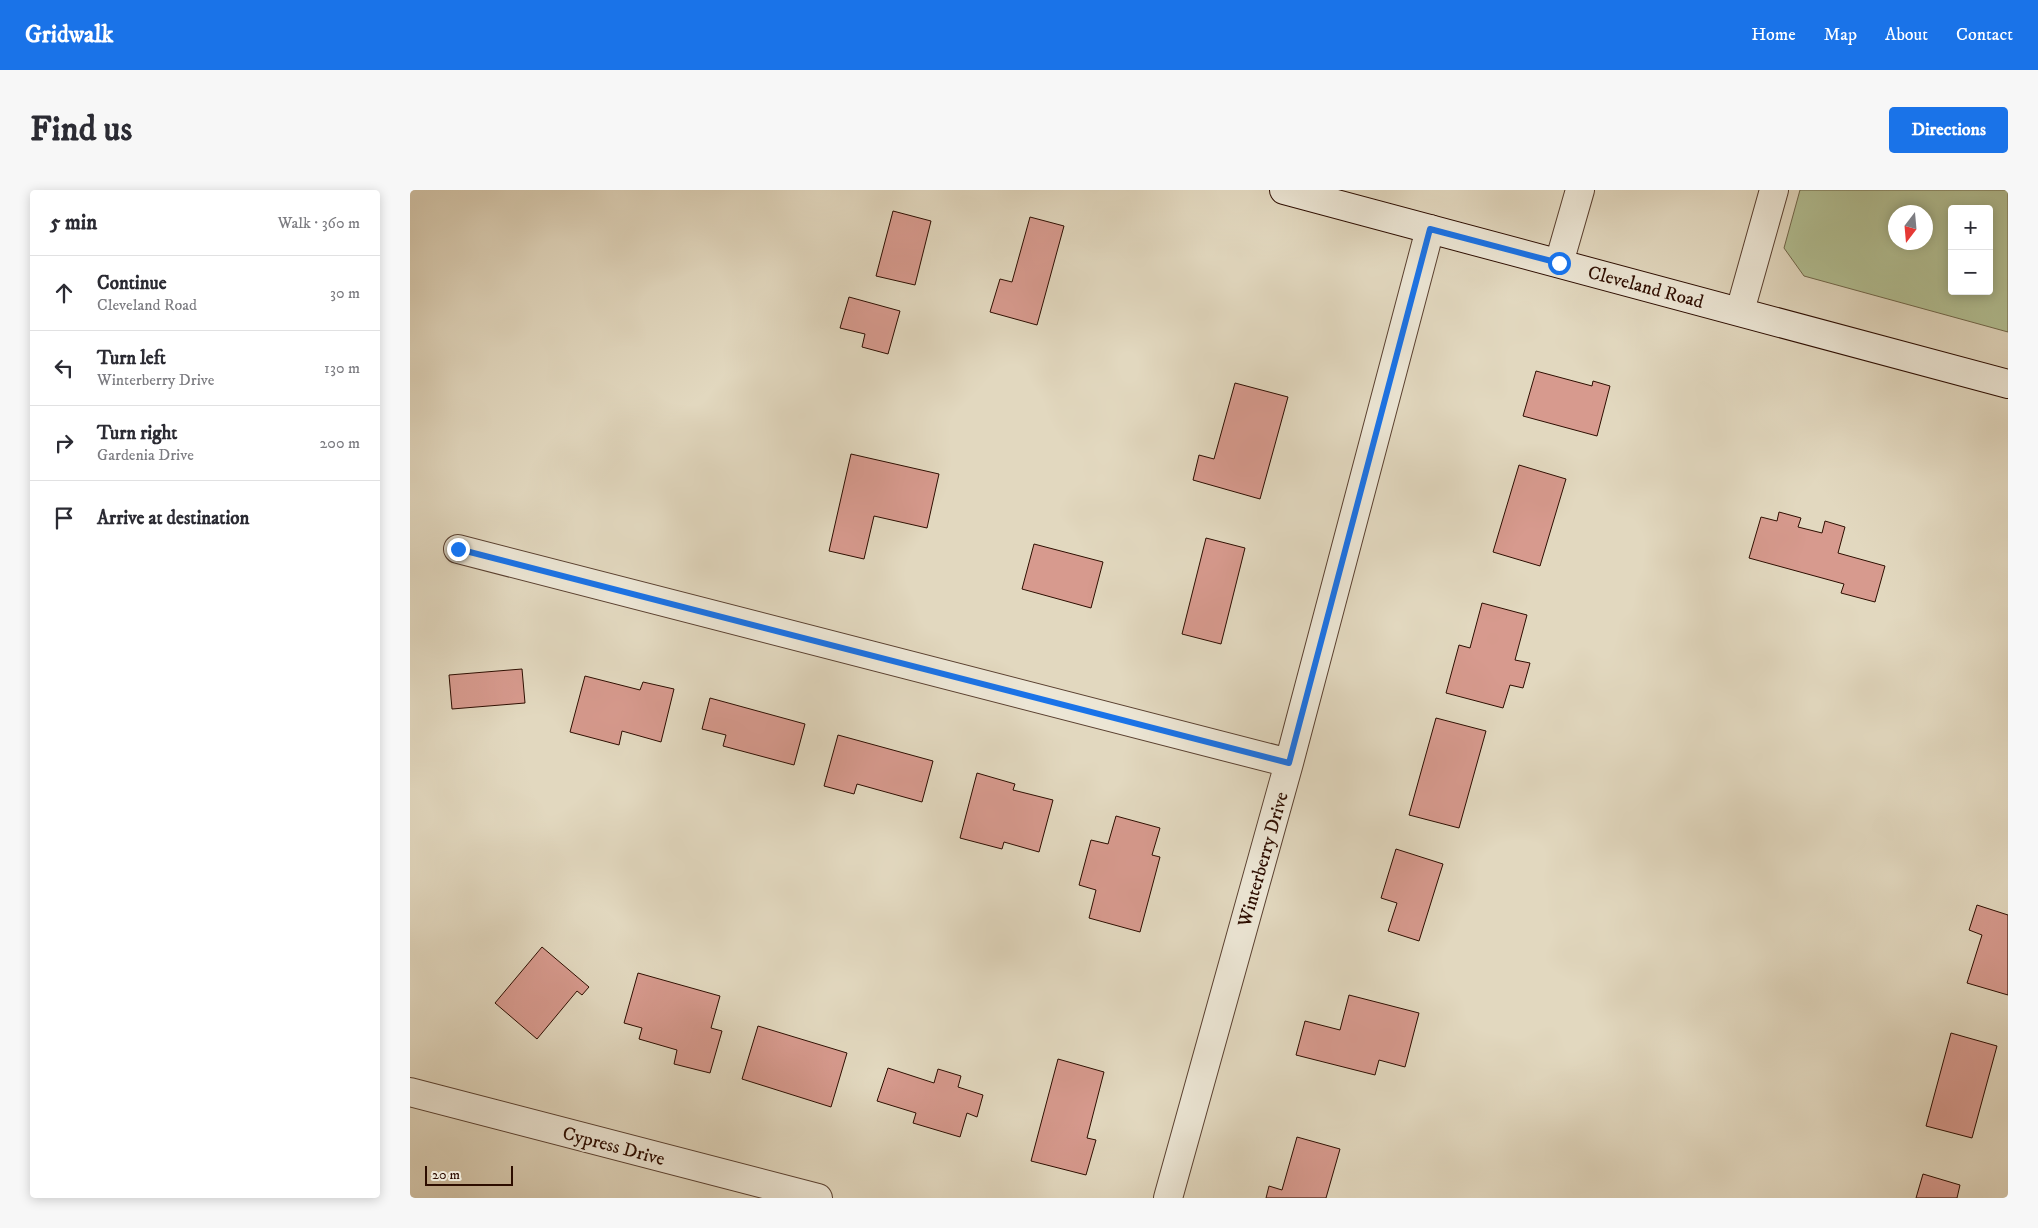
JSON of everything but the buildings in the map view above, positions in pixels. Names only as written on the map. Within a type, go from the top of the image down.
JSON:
[{"type":"street","name":"Cleveland Road","points":[[1284,190],[2008,384]]},
{"type":"street","points":[[1559,263],[1580,190]]},
{"type":"street","points":[[1740,311],[1774,190]]},
{"type":"street","name":"Winterberry Drive","points":[[1168,1198],[1289,763],[1430,229]]},
{"type":"street","points":[[458,549],[1289,763]]},
{"type":"street","name":"Cypress Drive","points":[[410,1092],[818,1198]]},
{"type":"green space","points":[[1800,190],[2008,190],[2008,332],[1804,276],[1784,248]]},
{"type":"route","points":[[458,549],[1289,763],[1430,229],[1559,263]]}]
